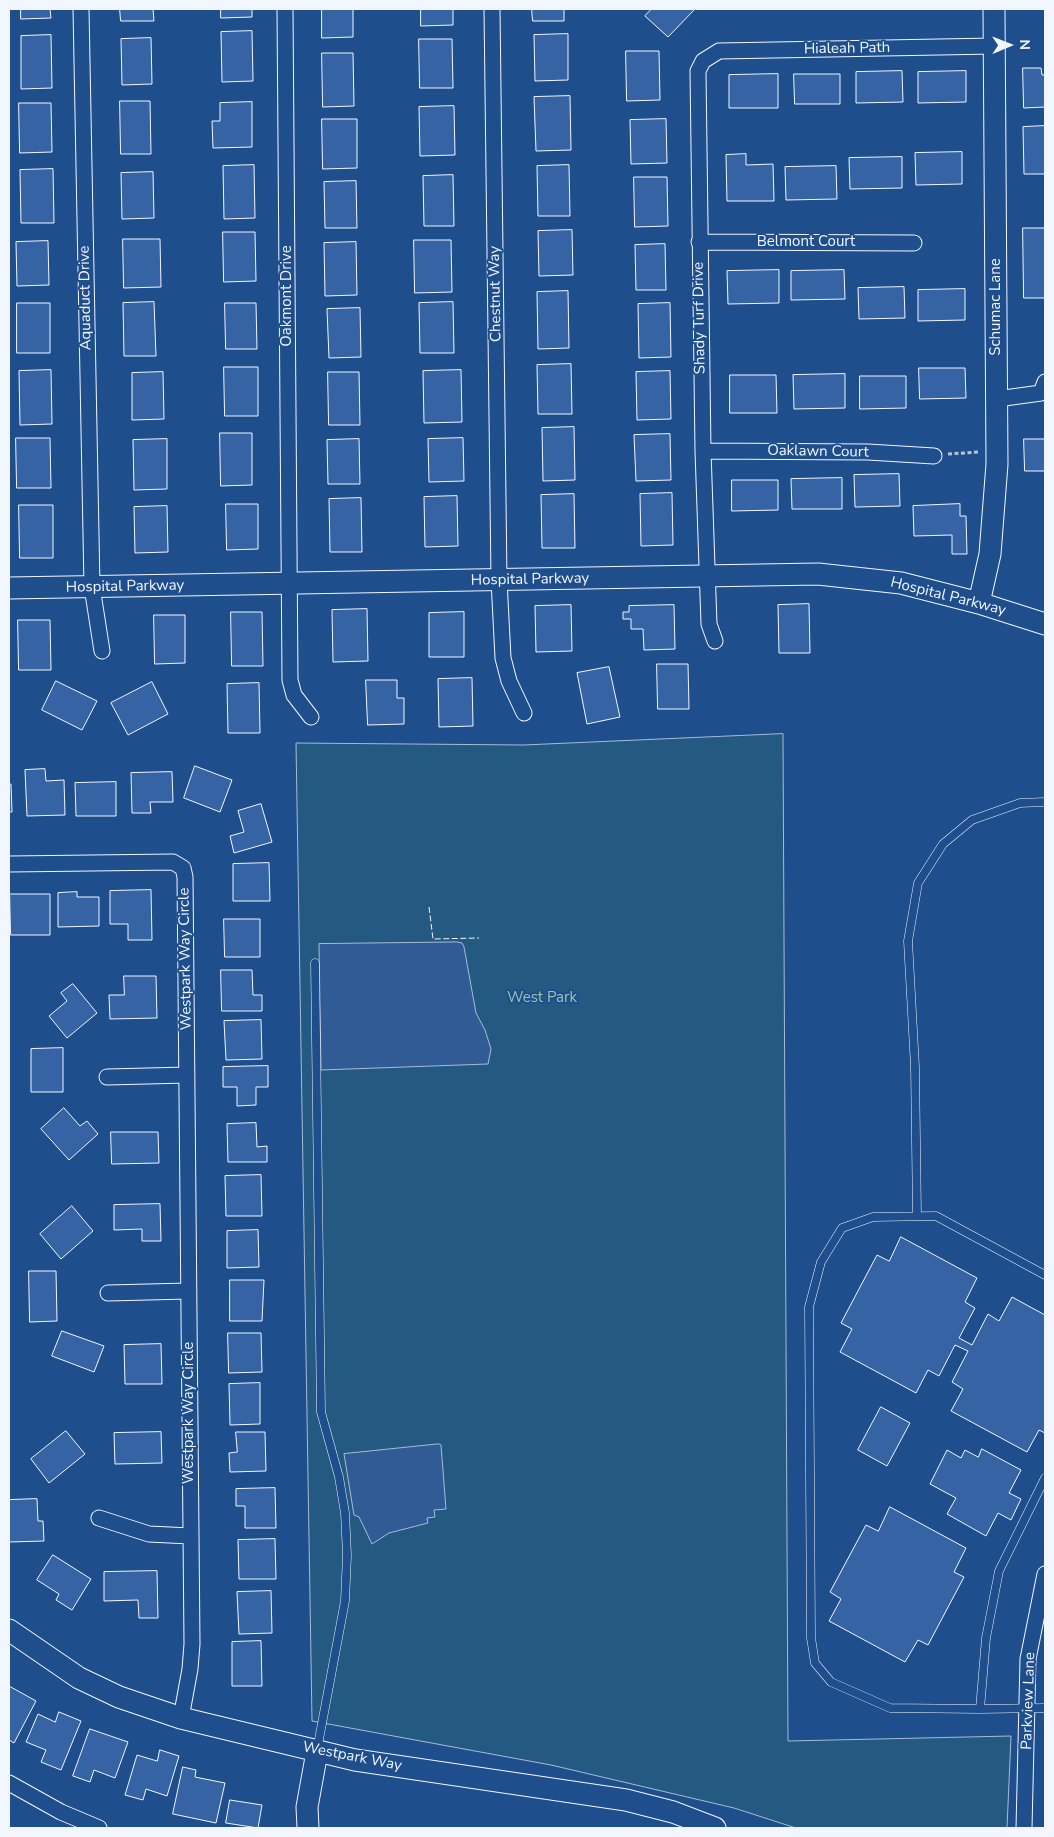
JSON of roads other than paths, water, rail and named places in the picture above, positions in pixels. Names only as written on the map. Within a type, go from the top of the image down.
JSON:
[{"type":"street","name":"Aquaduct Drive","points":[[81,9],[92,587],[102,651]]},
{"type":"street","name":"Oakmont Drive","points":[[285,9],[290,680],[294,695],[311,717]]},
{"type":"street","name":"Chestnut Way","points":[[492,9],[499,580],[503,658],[509,681],[524,713]]},
{"type":"street","name":"Schumac Lane","points":[[979,603],[990,554],[997,450],[994,9]]},
{"type":"street","name":"Hialeah Path","points":[[703,61],[719,51],[994,46]]},
{"type":"street","name":"Shady Turf Drive","points":[[703,61],[698,71],[703,451],[706,577],[709,624],[715,641]]},
{"type":"street","name":"Belmont Court","points":[[699,242],[914,243]]},
{"type":"street","points":[[997,399],[1041,393],[1045,382]]},
{"type":"street","name":"Oaklawn Court","points":[[703,451],[868,452],[934,456]]},
{"type":"street","name":"Hospital Parkway","points":[[9,588],[827,575],[901,583],[979,603],[1045,624]]},
{"type":"street","name":"Westpark Way Circle","points":[[9,864],[173,862],[183,868],[185,877],[190,1669],[181,1718]]},
{"type":"street","points":[[107,1077],[187,1075]]},
{"type":"street","points":[[108,1293],[188,1291]]},
{"type":"street","points":[[99,1518],[149,1534],[190,1536]]},
{"type":"street","name":"Parkview Lane","points":[[1024,1828],[1028,1659],[1045,1574]]},
{"type":"street","name":"Westpark Way","points":[[9,1630],[79,1678],[119,1697],[181,1718],[355,1760],[626,1800],[672,1812],[715,1828]]},
{"type":"street","points":[[308,1828],[307,1807],[317,1752]]},
{"type":"street","points":[[9,1783],[61,1812],[99,1828]]},
{"type":"lane","points":[[917,1216],[915,1067],[908,941],[918,883],[942,844],[972,820],[1020,803],[1045,802]]},
{"type":"lane","points":[[315,963],[321,1412],[339,1477],[345,1513],[347,1555],[344,1601],[317,1752]]},
{"type":"lane","points":[[1045,1276],[936,1216],[873,1217],[842,1228],[821,1262],[809,1307],[811,1638],[815,1663],[831,1682],[890,1708],[1045,1708]]},
{"type":"lane","points":[[980,1709],[986,1638],[999,1571],[1045,1478]]},
{"type":"park label","name":"West Park","points":[[542,998]]}]
